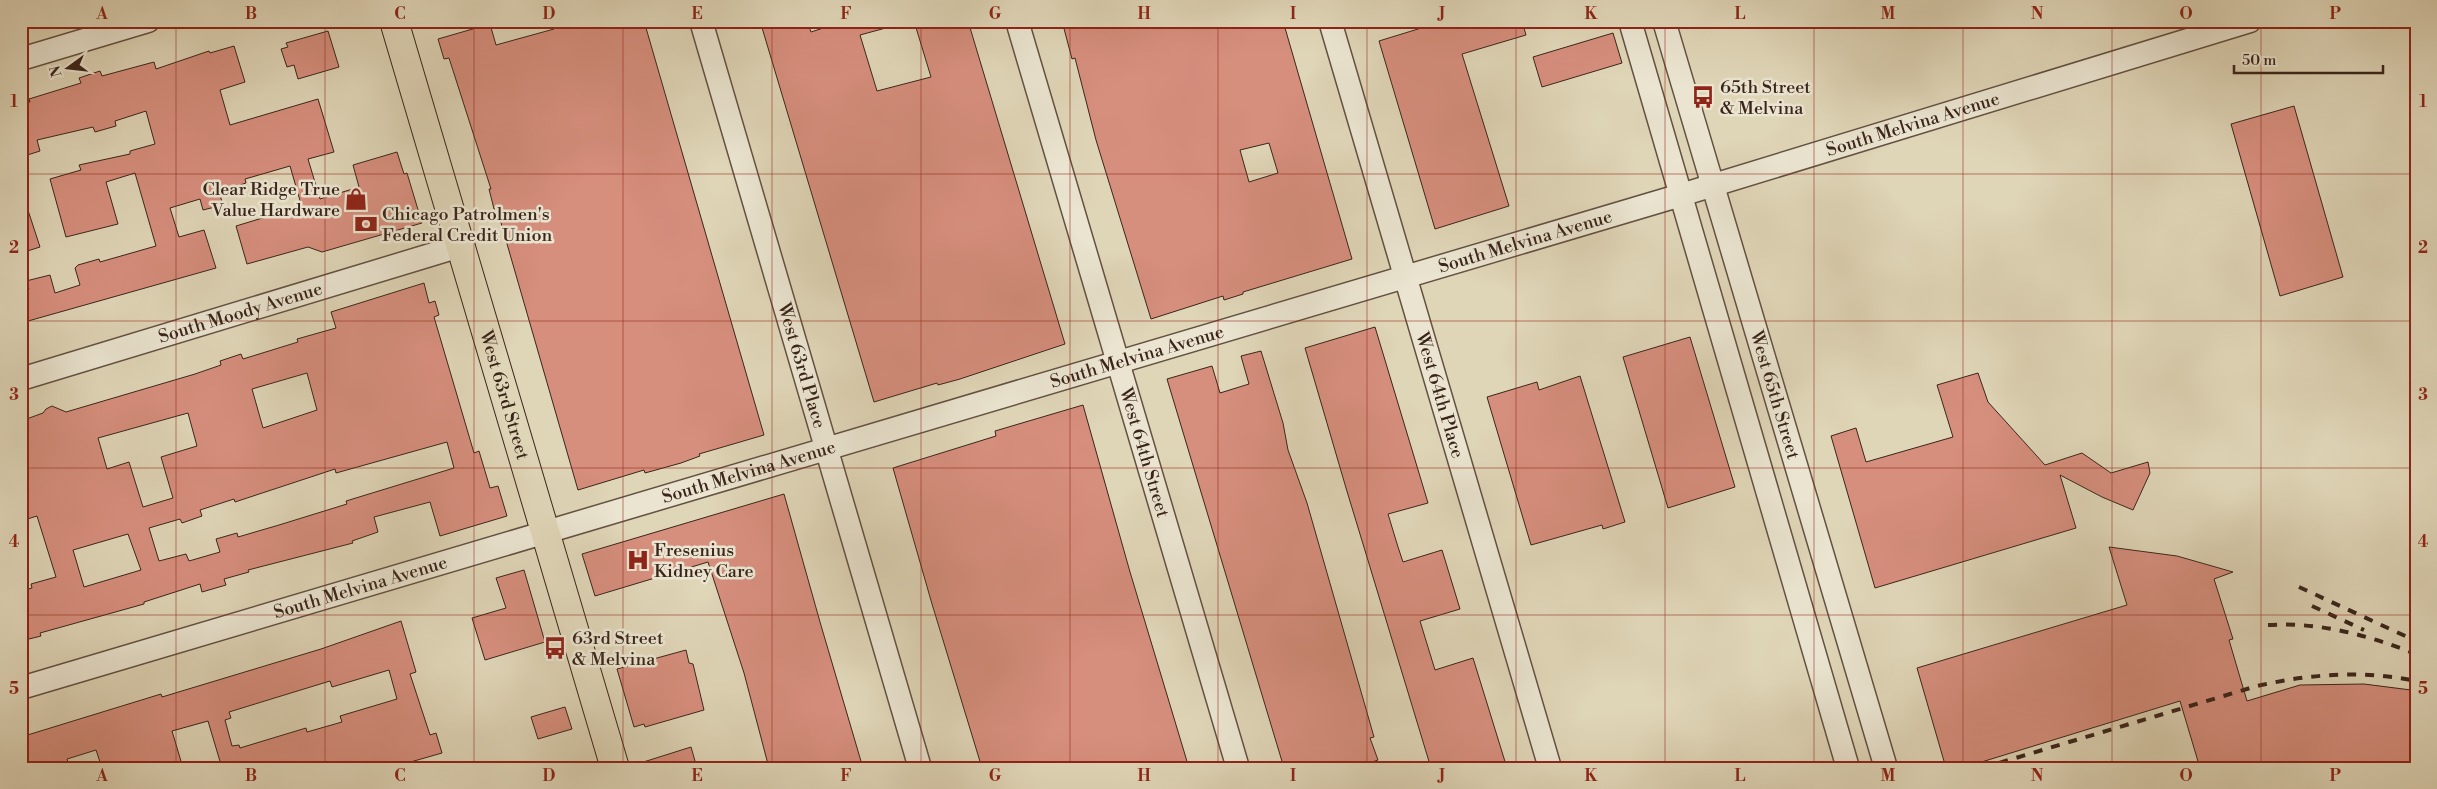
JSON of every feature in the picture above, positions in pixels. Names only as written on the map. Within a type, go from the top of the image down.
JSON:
[{"type":"main road","name":"West 63rd Street","points":[[394,21],[615,768]]},
{"type":"street","points":[[21,59],[148,21]]},
{"type":"street","name":"West 63rd Place","points":[[701,21],[920,768]]},
{"type":"street","name":"West 64th Street","points":[[1017,21],[1238,768]]},
{"type":"street","name":"West 64th Place","points":[[1330,21],[1550,768]]},
{"type":"street","name":"West 65th Street","points":[[1630,21],[1848,768]]},
{"type":"street","name":"West 65th Street","points":[[1664,21],[1885,764]]},
{"type":"street","name":"South Melvina Avenue","points":[[21,688],[1118,363],[1405,275],[1681,195],[2212,27],[2250,21]]},
{"type":"street","name":"South Moody Avenue","points":[[21,378],[460,246]]},
{"type":"street","points":[[1860,768],[1885,764]]},
{"type":"building","points":[[562,21],[644,21],[764,435],[699,454],[700,456],[681,463],[645,473],[644,470],[578,490],[497,208],[494,209],[489,189],[491,189],[449,58],[444,59],[438,39],[490,24],[496,45],[554,29],[553,24]]},
{"type":"building","points":[[760,21],[807,21],[811,32],[845,21],[892,21],[893,26],[860,35],[877,91],[931,77],[914,21],[968,21],[1065,344],[960,379],[938,385],[937,383],[874,402]]},
{"type":"building","points":[[1062,21],[1283,21],[1352,259],[1243,292],[1243,294],[1224,300],[1223,296],[1151,319],[1096,140],[1075,58],[1072,59]],"holes":[[[1269,143],[1278,173],[1249,182],[1240,150]]]},
{"type":"building","points":[[1444,21],[1522,21],[1526,35],[1462,54],[1509,206],[1435,229],[1379,41]]},
{"type":"building","points":[[328,31],[339,67],[298,79],[294,65],[287,67],[281,49],[288,47],[286,43]]},
{"type":"building","points":[[1613,33],[1622,63],[1542,87],[1533,57]]},
{"type":"building","points":[[234,46],[245,82],[220,90],[230,125],[318,99],[334,152],[308,159],[320,199],[359,187],[353,165],[397,152],[404,174],[407,173],[422,223],[322,252],[308,247],[247,264],[236,226],[299,207],[301,204],[290,166],[245,179],[246,183],[219,192],[223,205],[203,210],[200,199],[170,208],[179,237],[204,230],[216,268],[21,323],[21,292],[29,289],[26,281],[50,275],[55,293],[80,285],[75,268],[78,265],[99,259],[100,262],[156,246],[135,173],[106,182],[118,224],[66,237],[50,179],[81,170],[79,165],[130,154],[130,151],[155,144],[146,111],[115,121],[116,126],[95,132],[93,127],[37,140],[40,151],[21,157],[21,102],[30,102],[29,99],[81,83],[79,78],[100,71],[102,76],[154,62],[156,69],[209,51],[210,53]]},
{"type":"building","points":[[2294,106],[2343,277],[2280,296],[2231,124]]},
{"type":"building","points":[[21,198],[24,198],[40,247],[21,253]]},
{"type":"building","points":[[424,283],[429,303],[435,301],[439,315],[434,317],[474,453],[479,451],[490,488],[498,486],[507,516],[440,536],[430,502],[374,517],[378,532],[352,541],[353,543],[248,570],[249,572],[224,579],[226,585],[202,592],[200,584],[144,602],[144,604],[40,633],[41,636],[21,641],[21,591],[32,588],[31,584],[56,577],[37,516],[21,521],[21,421],[43,413],[52,406],[66,412],[195,374],[221,365],[220,361],[241,354],[243,359],[298,342],[297,339],[336,328],[331,312]],"holes":[[[307,373],[317,410],[263,428],[252,389]],[[188,413],[197,446],[161,457],[173,498],[143,507],[129,462],[107,469],[98,438]],[[447,442],[454,468],[346,501],[347,504],[279,525],[238,537],[237,533],[216,539],[220,552],[189,561],[186,554],[159,561],[149,528],[180,519],[182,523],[202,516],[200,510],[234,499],[235,502],[335,469],[336,473]],[[128,534],[141,570],[84,587],[73,550]]]},
{"type":"building","points":[[1375,327],[1428,503],[1388,514],[1403,562],[1442,550],[1460,609],[1420,621],[1435,670],[1473,658],[1507,768],[1431,768],[1346,488],[1305,348]]},
{"type":"building","points":[[1690,337],[1735,487],[1668,508],[1623,357]]},
{"type":"building","points":[[1261,351],[1283,423],[1288,450],[1307,503],[1374,737],[1370,738],[1378,760],[1355,768],[1284,768],[1167,379],[1212,366],[1220,393],[1249,384],[1241,356]]},
{"type":"building","points":[[1978,373],[1988,402],[2045,465],[2082,453],[2111,473],[2148,462],[2150,473],[2133,510],[2102,497],[2060,475],[2076,528],[1875,588],[1831,436],[1856,428],[1866,462],[1953,437],[1937,385]]},
{"type":"building","points":[[1580,376],[1625,522],[1603,529],[1602,525],[1531,545],[1487,397],[1537,382],[1539,390]]},
{"type":"building","points":[[1083,405],[1130,572],[1189,768],[982,768],[932,604],[893,468],[996,436],[995,431]]},
{"type":"building","points":[[784,494],[863,768],[769,768],[744,673],[708,562],[595,596],[582,554]]},
{"type":"building","points":[[2109,547],[2177,556],[2233,572],[2214,579],[2233,639],[2229,640],[2247,701],[2300,685],[2364,684],[2411,690],[2416,705],[2416,768],[2200,768],[2180,701],[1962,768],[1946,768],[1917,668],[2127,605]]},
{"type":"building","points":[[524,570],[545,642],[485,660],[472,618],[506,608],[496,578]]},
{"type":"building","points":[[401,621],[416,672],[410,674],[430,735],[436,733],[442,753],[407,763],[408,768],[222,768],[208,721],[172,731],[183,768],[102,768],[96,750],[67,759],[70,768],[21,768],[21,737],[161,694],[162,697],[321,649]],"holes":[[[389,670],[397,699],[340,716],[342,722],[307,732],[306,728],[240,748],[239,745],[232,746],[225,720],[231,718],[229,712],[330,681],[332,687]]]},
{"type":"building","points":[[686,650],[689,663],[693,664],[704,710],[645,727],[644,724],[634,727],[617,669]]},
{"type":"building","points":[[565,707],[572,729],[538,739],[531,717]]},
{"type":"building","points":[[691,747],[697,768],[638,768],[637,764]]},
{"type":"railway","points":[[2299,587],[2416,641]]},
{"type":"railway","points":[[2312,606],[2364,630]]},
{"type":"railway","points":[[2268,625],[2307,626],[2343,631],[2380,641],[2416,654]]},
{"type":"railway","points":[[1982,768],[2257,686],[2316,676],[2336,675],[2375,675],[2416,681]]},
{"type":"place","name":"65th Street & Melvina","points":[[1703,97]]},
{"type":"place","name":"Clear Ridge True Value Hardware","points":[[356,199]]},
{"type":"place","name":"Chicago Patrolmen's Federal Credit Union","points":[[366,224]]},
{"type":"place","name":"Fresenius Kidney Care","points":[[638,560]]},
{"type":"place","name":"63rd Street & Melvina","points":[[555,648]]}]
